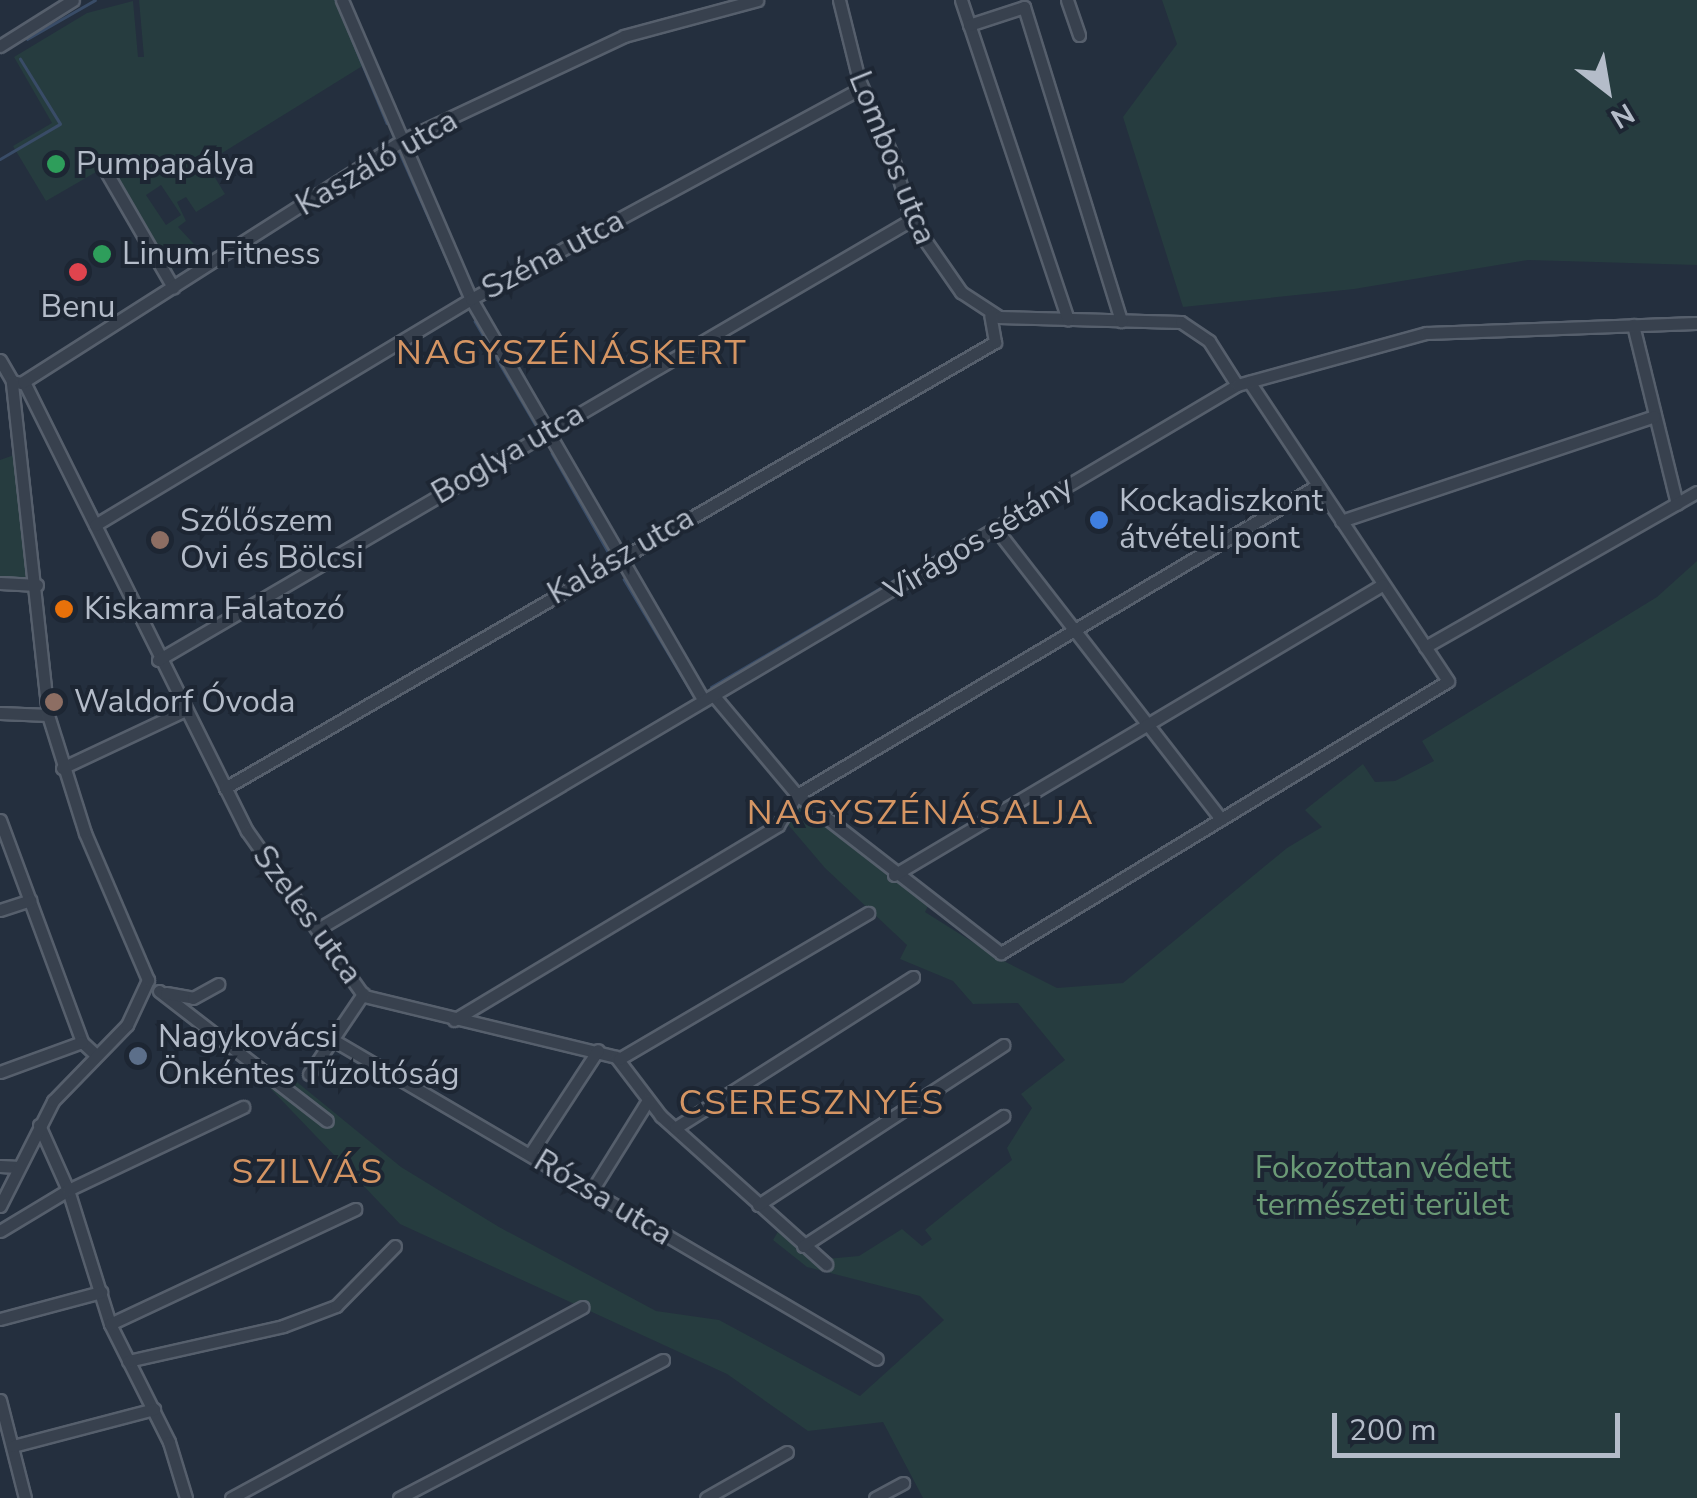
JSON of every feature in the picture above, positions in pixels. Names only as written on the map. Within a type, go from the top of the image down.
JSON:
[{"type":"street","points":[[0,46],[74,0]]},
{"type":"street","points":[[342,0],[471,298],[545,432],[708,696],[797,795],[894,875],[1001,953],[1448,681],[1318,485],[1198,331],[1164,318],[1121,321],[990,315]]},
{"type":"street","name":"Kaszáló utca","points":[[18,388],[401,141],[624,36],[757,0]]},
{"type":"street","name":"Lombos utca","points":[[839,0],[862,88],[892,154],[910,220],[961,292],[990,315]]},
{"type":"street","points":[[961,0],[1068,320]]},
{"type":"street","points":[[1067,0],[1079,36]]},
{"type":"street","points":[[969,25],[1024,7],[1121,321]]},
{"type":"street","name":"Széna utca","points":[[95,525],[471,298],[862,88]]},
{"type":"street","points":[[104,168],[172,287]]},
{"type":"street","name":"Boglya utca","points":[[158,660],[910,220]]},
{"type":"street","name":"Kalász utca","points":[[224,788],[995,342],[990,315]]},
{"type":"street","name":"Virágos sétány","points":[[318,929],[1243,384],[1426,333],[1697,323]]},
{"type":"street","points":[[1633,325],[1677,504]]},
{"type":"street","name":"Szeles utca","points":[[0,360],[95,525],[183,711],[248,833],[363,994],[454,1020],[598,1050],[619,1060],[648,1100],[675,1128],[826,1264]]},
{"type":"street","points":[[0,1206],[39,1125],[95,1054],[131,1020],[148,980],[145,964],[62,768],[48,715],[18,388]]},
{"type":"street","points":[[1341,521],[1654,416]]},
{"type":"street","points":[[454,1020],[778,825],[797,795],[1318,485]]},
{"type":"street","points":[[1425,647],[1697,492]]},
{"type":"street","points":[[996,528],[1221,819]]},
{"type":"street","points":[[0,583],[37,585]]},
{"type":"street","points":[[894,875],[1382,585]]},
{"type":"street","points":[[62,768],[183,711]]},
{"type":"street","points":[[0,713],[48,715]]},
{"type":"street","points":[[0,820],[82,1042],[95,1054]]},
{"type":"street","points":[[0,910],[30,900]]},
{"type":"street","points":[[619,1060],[868,913]]},
{"type":"street","points":[[675,1128],[912,977]]},
{"type":"street","points":[[148,980],[327,1122]]},
{"type":"street","points":[[159,991],[193,998],[218,984]]},
{"type":"street","points":[[309,1074],[328,1037],[363,994]]},
{"type":"street","name":"Rózsa utca","points":[[328,1037],[877,1359]]},
{"type":"street","points":[[0,1072],[82,1042]]},
{"type":"street","points":[[758,1204],[1002,1045]]},
{"type":"street","points":[[530,1154],[598,1050]]},
{"type":"street","points":[[591,1192],[648,1100]]},
{"type":"street","points":[[0,1230],[68,1190],[243,1107]]},
{"type":"street","points":[[804,1246],[1004,1116]]},
{"type":"street","points":[[39,1125],[68,1190],[110,1324],[154,1408],[186,1498]]},
{"type":"street","points":[[0,1166],[19,1167]]},
{"type":"street","points":[[110,1324],[355,1209]]},
{"type":"street","points":[[128,1361],[268,1330],[336,1306],[396,1246]]},
{"type":"street","points":[[0,1320],[102,1292]]},
{"type":"street","points":[[231,1498],[583,1308]]},
{"type":"street","points":[[399,1498],[663,1360]]},
{"type":"street","points":[[0,1400],[25,1498]]},
{"type":"street","points":[[13,1446],[154,1408]]},
{"type":"street","points":[[706,1498],[787,1452]]},
{"type":"street","points":[[876,1498],[903,1483]]},
{"type":"green space","points":[[139,0],[339,0],[364,65],[206,163],[225,194],[196,212],[186,197],[177,202],[186,221],[178,227],[194,244],[194,255],[168,272],[103,168],[46,201],[13,146],[52,123],[14,57],[87,13],[133,1],[138,57],[144,57]],"holes":[[[161,185],[181,215],[166,225],[146,195]]]},
{"type":"green space","points":[[1162,0],[1697,0],[1697,265],[1528,260],[1354,289],[1183,307],[1123,117],[1177,44]]},
{"type":"green space","points":[[14,455],[29,577],[24,580],[0,578],[0,460]]},
{"type":"green space","name":"Fokozottan védett természeti terület","points":[[1697,561],[1697,1498],[923,1498],[883,1422],[808,1431],[727,1374],[400,1224],[269,1087],[281,1069],[401,1167],[499,1227],[656,1311],[719,1320],[860,1396],[944,1320],[920,1296],[807,1267],[773,1240],[779,1230],[815,1260],[859,1256],[902,1229],[922,1246],[932,1239],[925,1230],[1012,1160],[1007,1148],[1032,1108],[1021,1094],[1065,1060],[1018,1003],[973,1004],[953,981],[900,959],[907,945],[825,868],[785,821],[800,803],[928,906],[925,912],[998,958],[1057,988],[1123,983],[1287,848],[1322,827],[1305,810],[1363,764],[1375,782],[1395,781],[1434,761],[1422,741],[1657,597]]},
{"type":"waterway","points":[[27,39],[95,0]]},
{"type":"waterway","points":[[336,0],[387,123]]},
{"type":"waterway","points":[[0,159],[60,124],[20,59]]},
{"type":"waterway","points":[[400,153],[463,295]]},
{"type":"waterway","points":[[475,321],[537,427]]},
{"type":"waterway","points":[[37,396],[97,514]]},
{"type":"waterway","points":[[552,453],[610,555]]},
{"type":"waterway","points":[[711,687],[978,531]]},
{"type":"waterway","points":[[624,579],[694,696]]},
{"type":"place","name":"Pumpapálya","points":[[56,164]]},
{"type":"place","name":"Linum Fitness","points":[[102,254]]},
{"type":"place","name":"Benu","points":[[78,272]]},
{"type":"place","name":"Kockadiszkont átvételi pont","points":[[1099,520]]},
{"type":"place","name":"Szőlőszem Ovi és Bölcsi","points":[[160,540]]},
{"type":"place","name":"Kiskamra Falatozó","points":[[64,609]]},
{"type":"place","name":"Waldorf Óvoda","points":[[54,702]]},
{"type":"place","name":"Nagykovácsi Önkéntes Tűzoltóság","points":[[138,1056]]},
{"type":"district","name":"NAGYSZÉNÁSKERT","points":[[572,353]]},
{"type":"district","name":"NAGYSZÉNÁSALJA","points":[[921,813]]},
{"type":"district","name":"CSERESZNYÉS","points":[[812,1103]]},
{"type":"district","name":"SZILVÁS","points":[[308,1172]]}]
